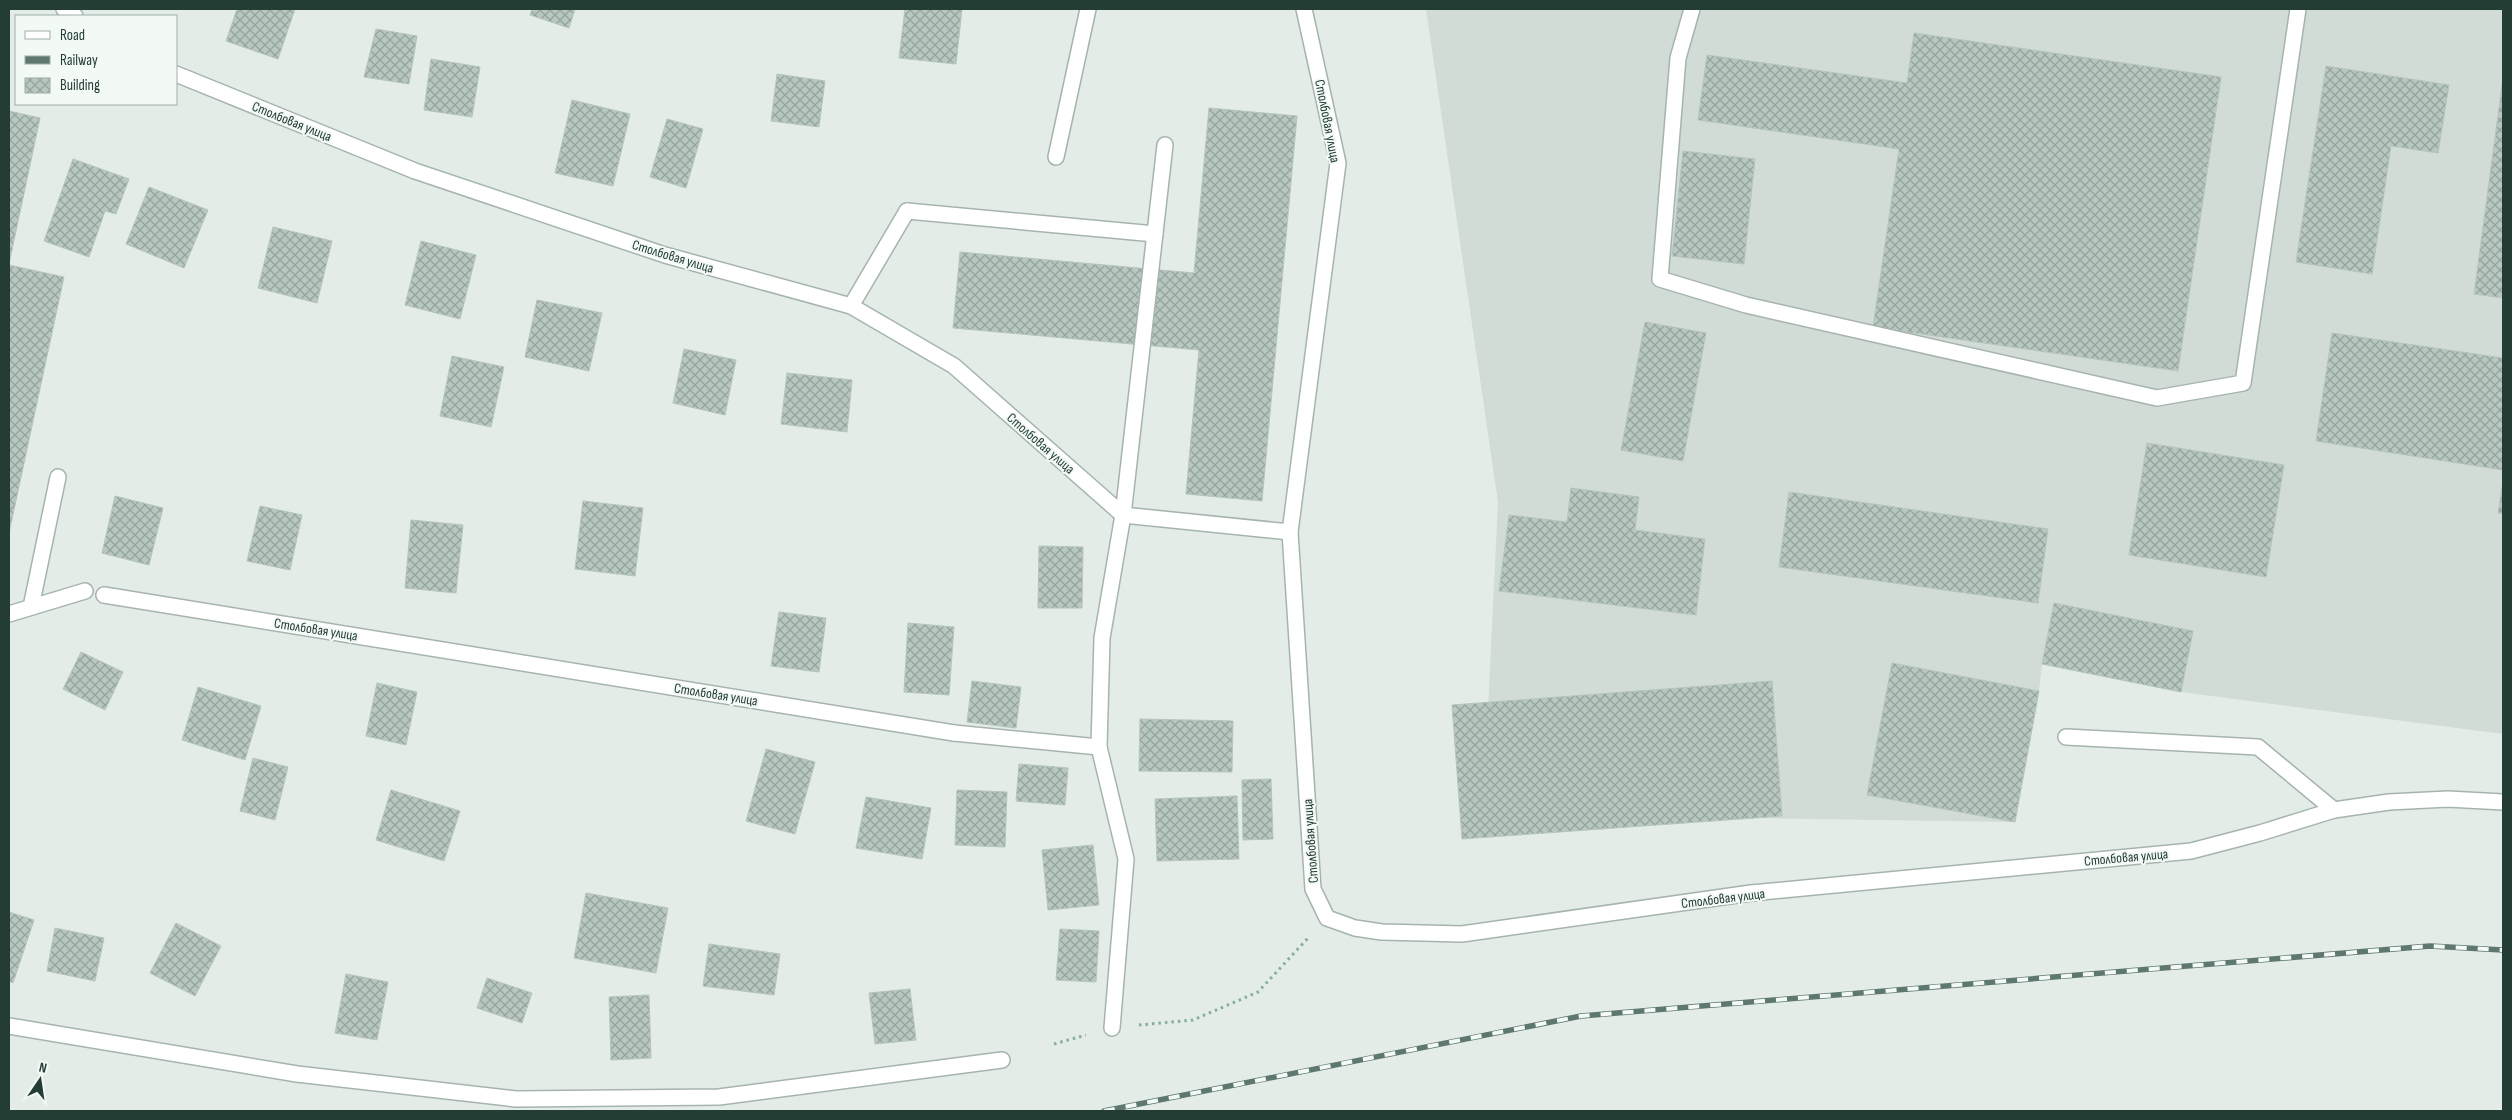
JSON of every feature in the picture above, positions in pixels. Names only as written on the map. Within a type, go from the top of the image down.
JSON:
[{"type":"street","points":[[1056,157],[1088,9]]},
{"type":"street","name":"Столбовая улица","points":[[1304,9],[1338,163],[1290,532],[1313,889],[1327,918],[1355,928],[1382,932],[1462,934],[1751,893],[2191,851],[2260,834],[2334,810],[2389,802],[2448,799],[2503,802]]},
{"type":"street","points":[[1692,9],[1678,58],[1660,279],[1746,305],[2157,398],[2243,382],[2298,9]]},
{"type":"street","name":"Столбовая улица","points":[[178,75],[415,171],[666,255],[851,306],[954,366],[1124,515]]},
{"type":"street","points":[[1112,1028],[1126,859],[1099,747],[1102,638],[1124,515],[1165,145]]},
{"type":"street","points":[[851,306],[907,210],[1155,234]]},
{"type":"street","points":[[31,607],[58,477]]},
{"type":"street","points":[[1124,515],[1290,532]]},
{"type":"street","points":[[9,614],[85,591]]},
{"type":"street","name":"Столбовая улица","points":[[104,595],[954,733],[1099,747]]},
{"type":"street","points":[[2066,737],[2258,747],[2334,810]]},
{"type":"street","points":[[9,1026],[297,1074],[516,1099],[719,1097],[1002,1060]]},
{"type":"path","points":[[1112,1028],[1193,1020],[1258,992],[1327,918]]},
{"type":"shaded area","points":[[1426,9],[2503,9],[2503,734],[2181,692],[2042,664],[2039,691],[2015,822],[1483,814],[1498,502]]},
{"type":"building","points":[[237,9],[295,9],[278,59],[226,41]]},
{"type":"building","points":[[532,9],[575,9],[569,28],[530,15]]},
{"type":"building","points":[[905,9],[962,9],[956,64],[899,58]]},
{"type":"building","points":[[376,29],[417,36],[409,84],[364,77]]},
{"type":"building","points":[[1914,33],[2221,77],[2178,371],[1873,327],[1899,149],[1698,120],[1707,55],[1907,83]]},
{"type":"building","points":[[431,59],[480,67],[472,117],[424,110]]},
{"type":"building","points":[[2326,66],[2449,85],[2438,153],[2391,146],[2372,274],[2296,262]]},
{"type":"building","points":[[777,74],[825,81],[819,127],[771,121]]},
{"type":"building","points":[[2503,78],[2503,298],[2474,294]]},
{"type":"building","points":[[572,100],[630,114],[613,186],[555,173]]},
{"type":"building","points":[[1209,108],[1297,116],[1262,501],[1186,494],[1199,350],[953,328],[960,252],[1194,273]]},
{"type":"building","points":[[9,111],[40,118],[9,264]]},
{"type":"building","points":[[667,119],[703,129],[686,188],[650,177]]},
{"type":"building","points":[[1683,151],[1755,159],[1744,264],[1672,256]]},
{"type":"building","points":[[73,159],[129,179],[116,214],[105,211],[89,257],[44,241]]},
{"type":"building","points":[[149,187],[208,210],[184,268],[126,244]]},
{"type":"building","points":[[273,227],[332,241],[317,303],[258,288]]},
{"type":"building","points":[[421,241],[476,255],[460,319],[405,305]]},
{"type":"building","points":[[9,265],[64,277],[9,533]]},
{"type":"building","points":[[537,300],[602,313],[589,371],[525,357]]},
{"type":"building","points":[[1645,322],[1706,333],[1683,461],[1621,450]]},
{"type":"building","points":[[2332,333],[2503,358],[2503,470],[2316,441]]},
{"type":"building","points":[[684,349],[736,360],[725,415],[673,403]]},
{"type":"building","points":[[452,356],[504,367],[491,427],[440,416]]},
{"type":"building","points":[[787,373],[852,380],[847,432],[781,424]]},
{"type":"building","points":[[2147,443],[2284,465],[2266,577],[2129,555]]},
{"type":"building","points":[[2503,481],[2503,514],[2498,513]]},
{"type":"building","points":[[1571,488],[1639,497],[1635,530],[1705,539],[1696,615],[1499,591],[1509,515],[1567,522]]},
{"type":"building","points":[[1789,492],[2048,529],[2038,603],[1779,567]]},
{"type":"building","points":[[115,496],[163,508],[149,565],[102,553]]},
{"type":"building","points":[[583,501],[643,508],[635,576],[575,569]]},
{"type":"building","points":[[260,506],[302,515],[290,570],[247,561]]},
{"type":"building","points":[[411,520],[463,525],[456,593],[405,588]]},
{"type":"building","points":[[1039,546],[1083,547],[1082,608],[1038,608]]},
{"type":"building","points":[[2054,603],[2193,631],[2181,692],[2042,664]]},
{"type":"building","points":[[779,612],[826,618],[819,672],[771,666]]},
{"type":"building","points":[[908,623],[954,627],[949,695],[904,692]]},
{"type":"building","points":[[81,652],[123,672],[105,710],[63,689]]},
{"type":"building","points":[[1892,663],[2039,691],[2015,822],[1867,795]]},
{"type":"building","points":[[972,681],[1021,687],[1016,728],[967,722]]},
{"type":"building","points":[[1772,681],[1782,816],[1462,839],[1452,705]]},
{"type":"building","points":[[377,683],[417,692],[406,745],[366,736]]},
{"type":"building","points":[[198,687],[261,706],[245,760],[182,740]]},
{"type":"building","points":[[1140,719],[1233,721],[1232,772],[1139,771]]},
{"type":"building","points":[[766,749],[815,762],[795,834],[746,821]]},
{"type":"building","points":[[253,758],[288,767],[275,820],[240,811]]},
{"type":"building","points":[[1019,764],[1068,768],[1065,805],[1016,801]]},
{"type":"building","points":[[1271,779],[1273,839],[1243,840],[1242,780]]},
{"type":"building","points":[[391,790],[460,811],[444,861],[376,840]]},
{"type":"building","points":[[957,790],[1007,792],[1005,847],[955,845]]},
{"type":"building","points":[[1237,796],[1239,859],[1157,861],[1155,799]]},
{"type":"building","points":[[866,797],[931,808],[922,859],[856,848]]},
{"type":"building","points":[[1093,845],[1099,905],[1048,910],[1042,850]]},
{"type":"building","points":[[586,893],[668,908],[656,973],[574,958]]},
{"type":"building","points":[[9,912],[34,920],[13,983],[9,981]]},
{"type":"building","points":[[176,923],[221,946],[195,996],[150,973]]},
{"type":"building","points":[[55,928],[104,938],[95,981],[47,971]]},
{"type":"building","points":[[1060,929],[1099,931],[1096,982],[1056,980]]},
{"type":"building","points":[[709,944],[780,954],[774,995],[703,986]]},
{"type":"building","points":[[346,974],[388,982],[377,1040],[335,1033]]},
{"type":"building","points":[[487,978],[532,993],[522,1023],[477,1008]]},
{"type":"building","points":[[910,989],[916,1040],[875,1044],[869,993]]},
{"type":"building","points":[[649,995],[651,1058],[611,1060],[609,997]]},
{"type":"railway","points":[[1104,1111],[1581,1016],[2430,946],[2503,950]]}]
